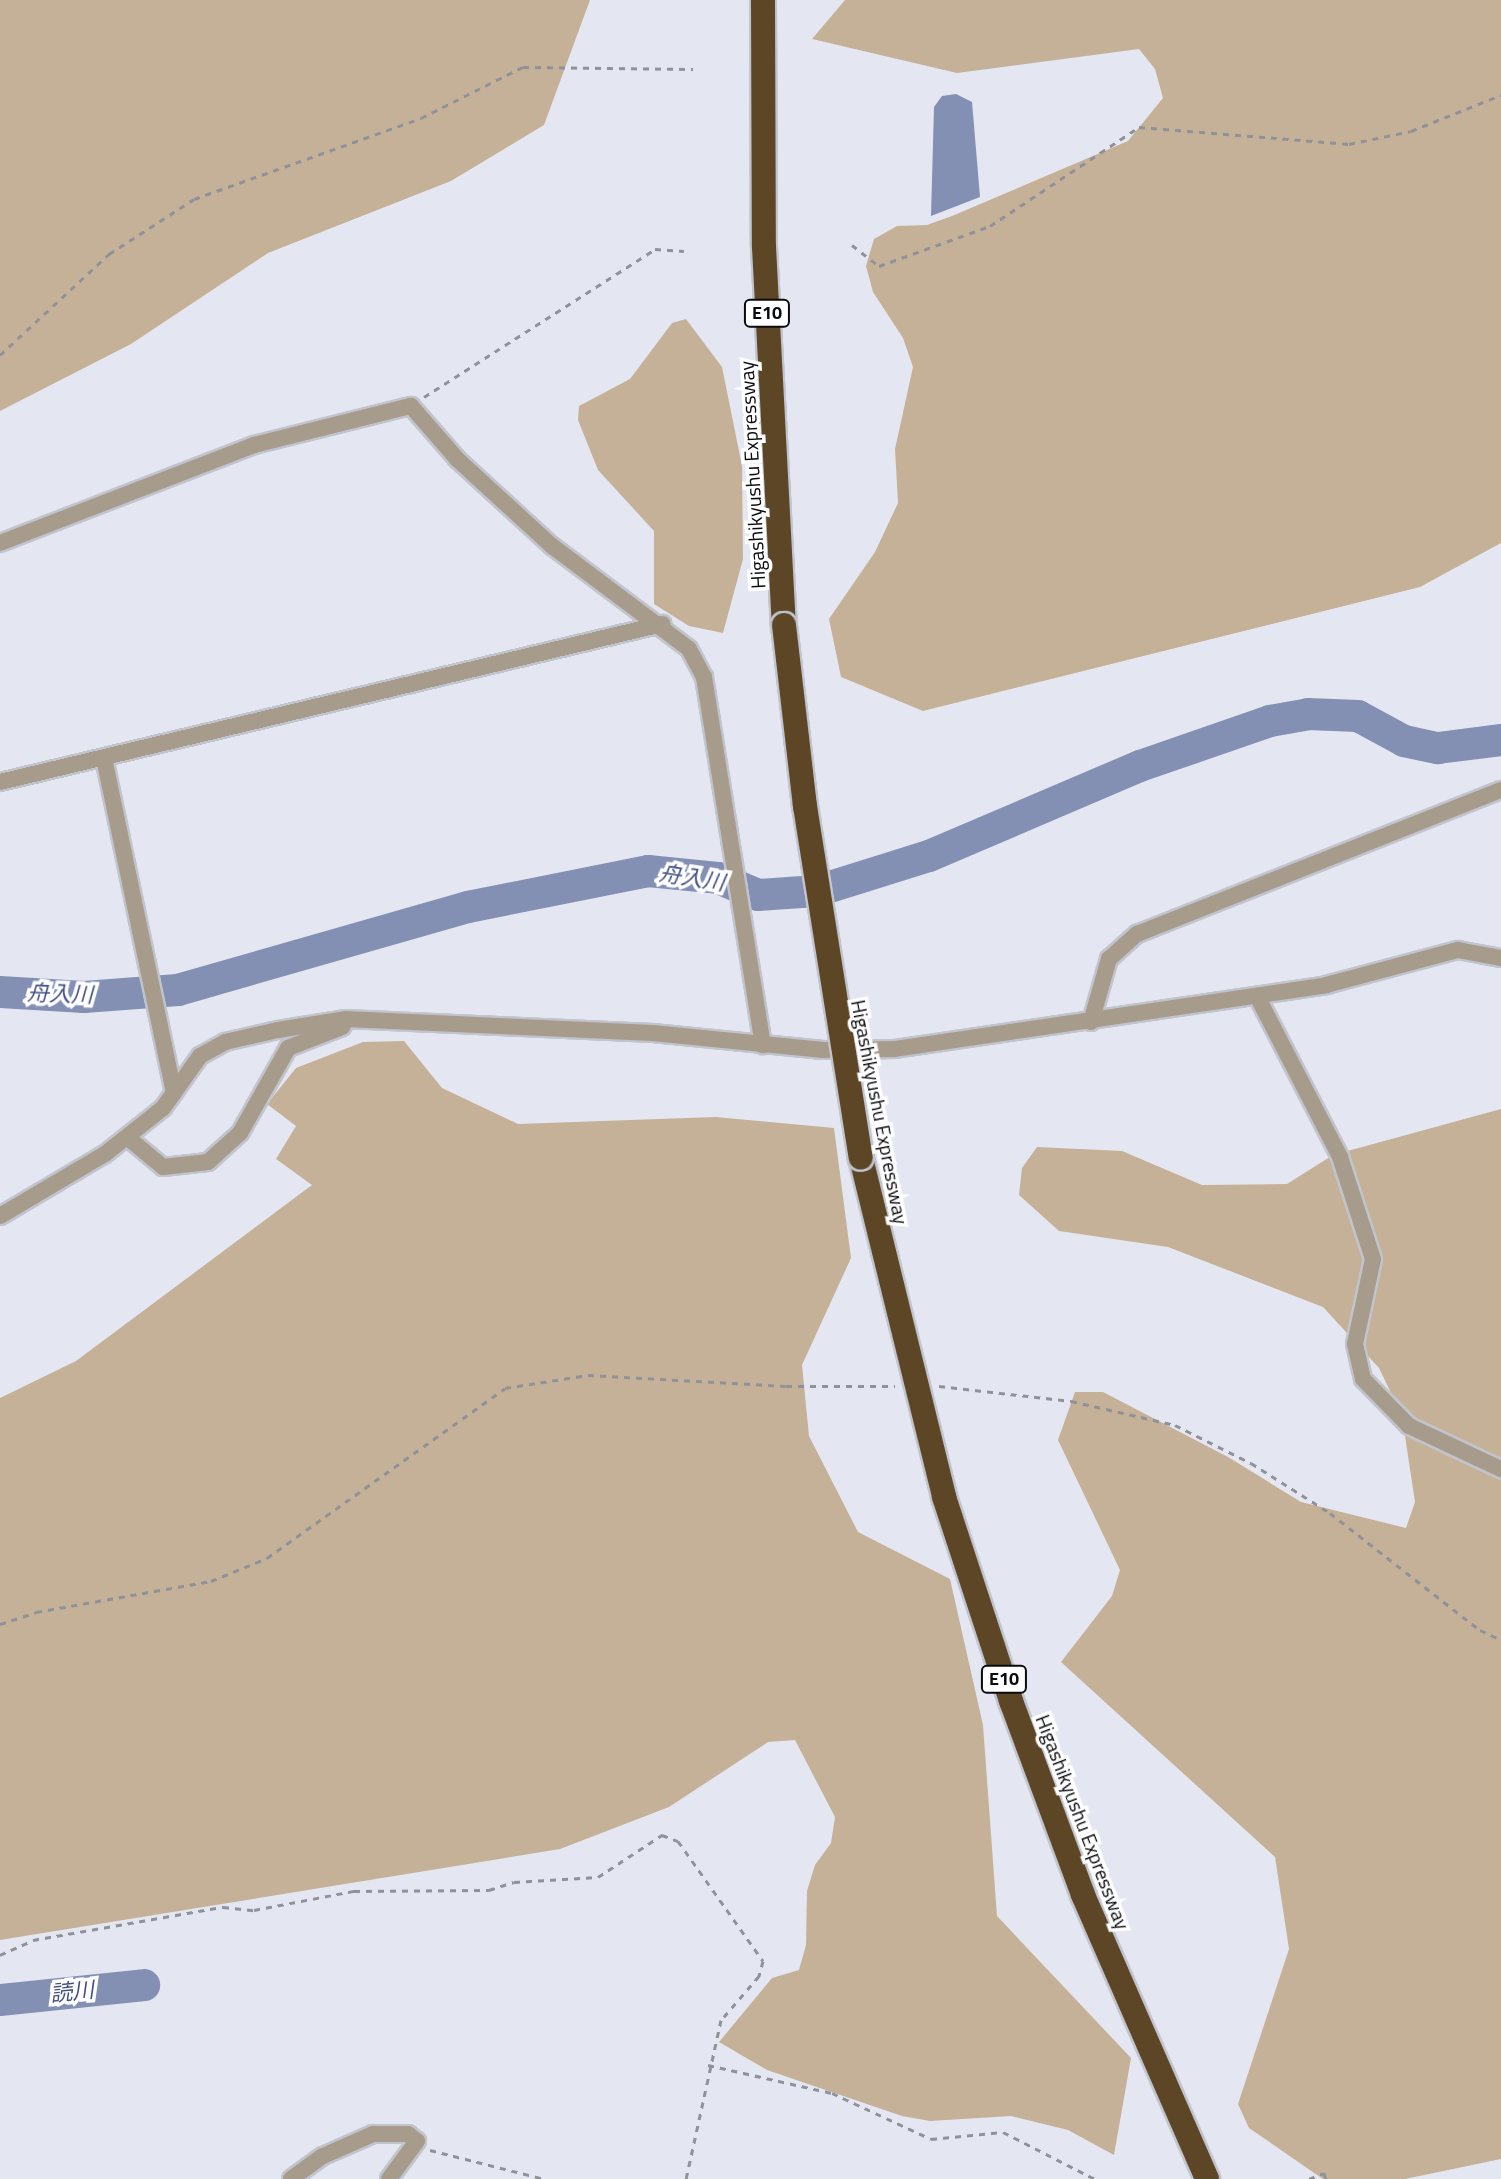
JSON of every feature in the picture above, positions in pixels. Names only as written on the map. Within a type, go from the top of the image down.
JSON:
[{"type":"highway","name":"Higashikyushu Expressway","points":[[763,0],[764,247],[784,625],[805,806],[861,1158],[944,1497],[1011,1701],[1083,1895],[1207,2179]]},
{"type":"street","points":[[0,543],[254,445],[411,406],[457,459],[552,546],[662,624],[689,649],[704,677],[763,1045]]},
{"type":"street","points":[[0,782],[662,624]]},
{"type":"street","points":[[104,758],[174,1093]]},
{"type":"street","points":[[1091,1022],[1109,959],[1137,934],[1501,790]]},
{"type":"street","points":[[0,1216],[127,1137],[174,1093],[200,1056],[225,1042],[346,1019],[653,1033],[763,1045],[895,1049],[1326,985],[1458,950],[1501,958]]},
{"type":"street","points":[[1257,996],[1340,1157],[1373,1259],[1355,1344],[1363,1379],[1409,1426],[1501,1469]]},
{"type":"street","points":[[127,1137],[163,1167],[208,1162],[240,1133],[288,1048],[342,1027],[346,1019]]},
{"type":"street","points":[[291,2179],[323,2156],[373,2134],[408,2134],[417,2141],[389,2179]]},
{"type":"path","points":[[0,355],[109,254],[194,199],[421,118],[523,67],[693,69]]},
{"type":"path","points":[[852,245],[879,266],[990,226],[1139,127],[1349,144],[1411,131],[1501,95]]},
{"type":"path","points":[[411,406],[655,249],[684,251]]},
{"type":"path","points":[[0,1624],[36,1612],[211,1581],[267,1558],[505,1388],[588,1375],[786,1386],[897,1386]]},
{"type":"path","points":[[929,1386],[1071,1401],[1175,1425],[1251,1463],[1330,1513],[1480,1630],[1501,1640]]},
{"type":"path","points":[[0,1955],[33,1940],[223,1907],[254,1910],[354,1891],[489,1890],[514,1882],[598,1877],[662,1835],[678,1841],[763,1961],[759,1976],[721,2020],[708,2065],[686,2179]]},
{"type":"path","points":[[708,2065],[832,2093],[931,2139],[1003,2132],[1095,2179]]},
{"type":"path","points":[[417,2141],[438,2155],[545,2179]]},
{"type":"path","points":[[1309,2179],[1324,2173],[1326,2179]]},
{"type":"shaded area","points":[[0,0],[590,0],[544,125],[451,181],[268,253],[131,344],[0,411]]},
{"type":"shaded area","points":[[845,0],[1501,0],[1501,543],[1420,587],[923,711],[841,677],[829,619],[875,552],[898,503],[895,449],[913,367],[903,338],[873,292],[866,266],[874,239],[897,226],[927,225],[952,216],[1128,141],[1163,98],[1155,69],[1139,49],[957,73],[812,39]]},
{"type":"shaded area","points":[[686,319],[722,367],[742,466],[743,559],[723,633],[689,626],[654,604],[654,531],[598,470],[578,420],[579,406],[630,379],[672,323]]},
{"type":"shaded area","points":[[404,1041],[442,1088],[518,1124],[716,1117],[834,1128],[851,1258],[802,1365],[809,1436],[858,1532],[950,1579],[983,1725],[997,1916],[1131,2058],[1114,2155],[1068,2130],[1011,2116],[930,2121],[902,2116],[767,2070],[719,2042],[772,1978],[799,1970],[806,1945],[807,1891],[815,1865],[831,1843],[835,1817],[795,1740],[768,1742],[669,1807],[560,1849],[0,1940],[0,1398],[76,1361],[312,1185],[276,1159],[296,1126],[267,1104],[296,1068],[363,1042]]},
{"type":"shaded area","points":[[1501,1109],[1501,2159],[1405,2179],[1323,2179],[1249,2128],[1238,2104],[1289,1949],[1275,1857],[1061,1662],[1112,1596],[1120,1570],[1058,1440],[1075,1392],[1103,1392],[1228,1457],[1301,1502],[1406,1528],[1415,1502],[1402,1416],[1379,1368],[1323,1307],[1168,1247],[1059,1231],[1019,1195],[1022,1168],[1037,1147],[1122,1151],[1202,1185],[1287,1184],[1333,1155]]},
{"type":"water","points":[[956,94],[972,102],[980,197],[931,216],[934,107],[942,96]]},
{"type":"waterway","name":"舟入川","points":[[0,992],[84,997],[178,990],[468,907],[648,871],[718,878],[758,895],[817,891],[929,856],[1140,766],[1270,721],[1308,714],[1358,716],[1404,741],[1438,748],[1501,740]]},
{"type":"waterway","name":"読川","points":[[0,2000],[144,1985]]}]
